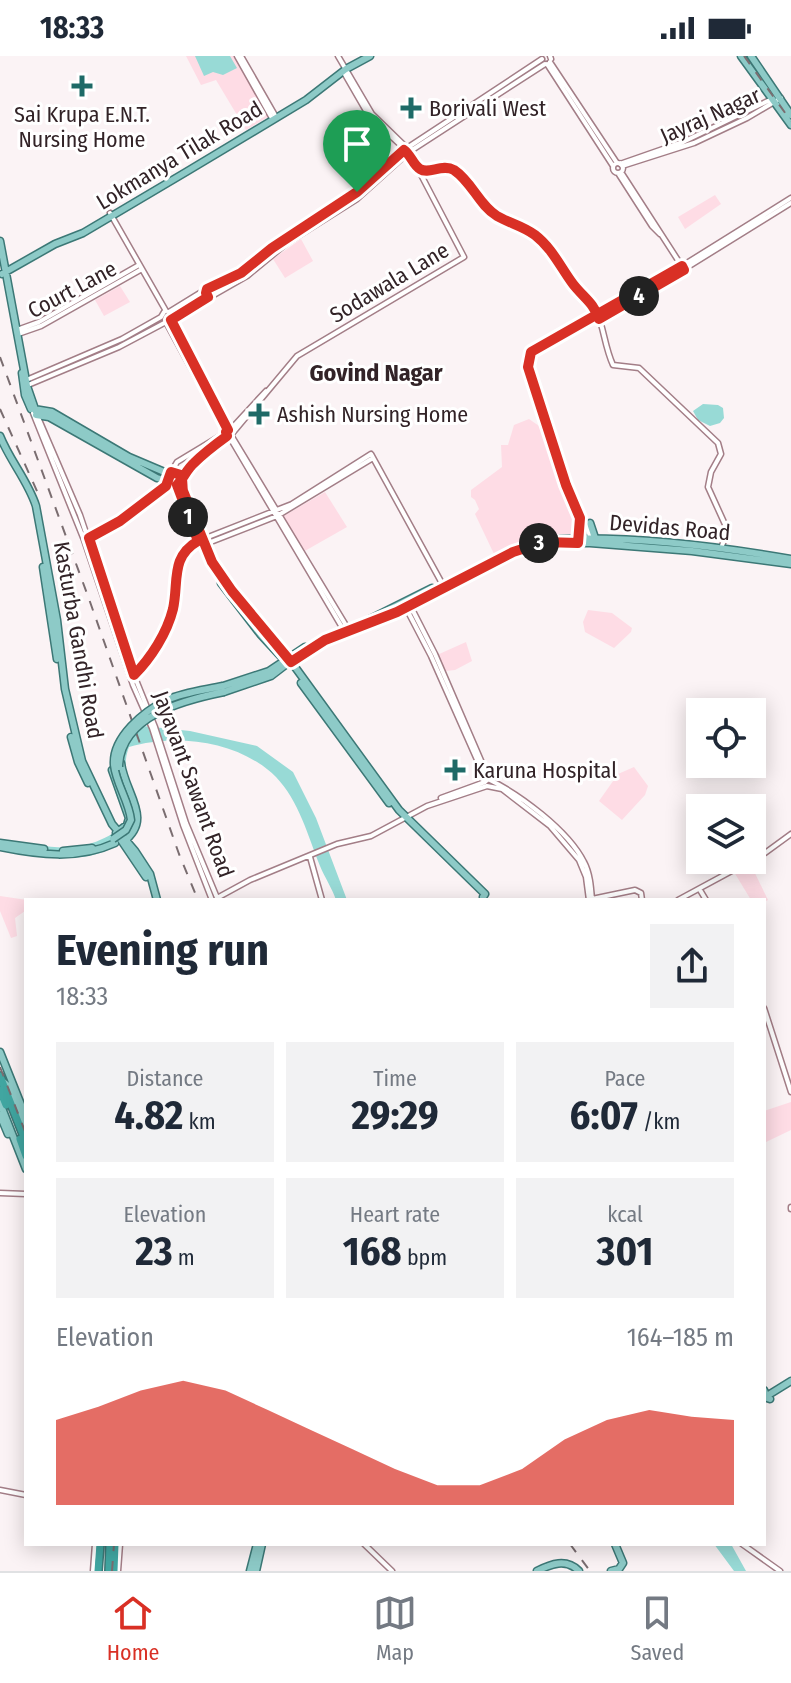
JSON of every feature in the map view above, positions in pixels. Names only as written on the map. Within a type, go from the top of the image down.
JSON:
[{"type":"highway","points":[[1,1078],[24,1137]]},
{"type":"highway","points":[[0,1090],[24,1151]]},
{"type":"highway","points":[[98,1571],[106,1546]]},
{"type":"highway","points":[[108,1546],[114,1571]]},
{"type":"main road","name":"Lokmanya Tilak Road","points":[[3,271],[110,215],[306,100],[363,56]]},
{"type":"main road","name":"Lokmanya Tilak Road","points":[[344,69],[370,56]]},
{"type":"main road","points":[[741,56],[791,115]]},
{"type":"main road","points":[[751,56],[791,125]]},
{"type":"main road","points":[[0,241],[25,384],[35,412],[50,415],[179,483]]},
{"type":"main road","name":"Kasturba Gandhi Road","points":[[0,436],[3,450],[16,474],[31,491],[63,678],[82,761],[116,831],[150,874],[155,898]]},
{"type":"main road","points":[[168,479],[179,473],[179,483],[200,543],[229,595],[290,664],[403,817],[486,898]]},
{"type":"main road","points":[[590,523],[592,540]]},
{"type":"main road","name":"Devidas Road","points":[[300,652],[407,604],[492,558],[541,540],[579,539],[720,551]]},
{"type":"main road","name":"Devidas Road","points":[[592,540],[702,552],[720,551]]},
{"type":"main road","points":[[720,551],[791,562]]},
{"type":"main road","name":"Devidas Road","points":[[117,756],[140,725],[158,712],[179,702],[223,689],[250,685],[290,664],[300,652],[345,628],[407,604]]},
{"type":"main road","points":[[279,652],[300,652]]},
{"type":"main road","points":[[278,668],[279,652]]},
{"type":"main road","points":[[278,668],[290,664],[300,652]]},
{"type":"main road","points":[[116,831],[127,825],[129,818],[114,781],[112,766],[117,756]]},
{"type":"main road","points":[[117,756],[139,819],[127,844]]},
{"type":"main road","points":[[0,845],[72,856],[106,847],[130,832],[133,815],[121,780],[117,756]]},
{"type":"main road","points":[[0,1052],[24,1112]]},
{"type":"main road","points":[[1,1078],[24,1124]]},
{"type":"main road","points":[[0,1103],[24,1164]]},
{"type":"main road","points":[[0,1115],[24,1165]]},
{"type":"main road","points":[[767,1396],[791,1382]]},
{"type":"main road","points":[[253,1571],[259,1546]]},
{"type":"main road","points":[[611,1571],[621,1570],[622,1558],[618,1546]]},
{"type":"main road","points":[[539,1571],[551,1564],[563,1563],[572,1565],[577,1571]]},
{"type":"street","points":[[239,56],[274,118]]},
{"type":"street","points":[[338,56],[369,116],[407,150],[420,169],[419,175],[441,167],[450,168],[464,178],[497,216],[536,235],[575,286],[589,299],[613,365],[639,368],[722,449],[708,487],[728,531],[720,551]]},
{"type":"street","points":[[25,384],[247,276],[287,243],[348,206],[407,150],[548,60],[683,268]]},
{"type":"street","name":"Jayraj Nagar","points":[[618,167],[694,143],[776,100]]},
{"type":"street","name":"Sodawala Lane","points":[[179,483],[191,465],[228,433],[297,356],[464,257],[425,174]]},
{"type":"street","points":[[592,540],[566,485],[528,367],[529,356],[683,268],[791,201]]},
{"type":"street","points":[[110,215],[228,433],[345,628]]},
{"type":"street","name":"Court Lane","points":[[17,332],[139,268]]},
{"type":"street","name":"Jayavant Sawant Road","points":[[35,412],[86,539],[132,676],[154,727],[187,826],[216,898]]},
{"type":"street","name":"Sodawala Lane","points":[[86,539],[120,521],[168,479],[177,462],[228,433]]},
{"type":"street","points":[[132,676],[146,663],[169,621],[174,605],[176,576],[182,553],[188,547],[278,513],[372,456],[443,585]]},
{"type":"street","points":[[579,539],[580,518]]},
{"type":"street","points":[[407,604],[445,681],[488,782],[538,810],[582,858],[588,871],[590,898]]},
{"type":"street","points":[[218,898],[250,880],[333,846],[371,836],[459,791],[488,782]]},
{"type":"street","points":[[682,898],[762,854],[791,834]]},
{"type":"street","points":[[312,856],[322,898]]},
{"type":"street","points":[[599,898],[635,890],[641,893],[642,898]]},
{"type":"street","points":[[700,890],[705,898]]},
{"type":"street","points":[[766,1013],[790,1078],[791,1092]]},
{"type":"street","points":[[0,1193],[24,1194]]},
{"type":"street","points":[[0,1490],[24,1495]]},
{"type":"street","points":[[366,1546],[392,1571]]},
{"type":"street","points":[[745,1546],[780,1571]]},
{"type":"shaded area","points":[[186,56],[236,56],[270,116],[246,130],[216,80],[201,85]]},
{"type":"shaded area","points":[[715,195],[721,204],[685,229],[678,217]]},
{"type":"shaded area","points":[[301,239],[313,261],[285,278],[273,259]]},
{"type":"shaded area","points":[[120,286],[130,302],[104,316],[95,300]]},
{"type":"shaded area","points":[[529,419],[542,428],[576,521],[575,531],[570,536],[537,538],[494,554],[475,514],[479,509],[471,497],[471,490],[502,467],[501,445],[508,445],[514,425]]},
{"type":"shaded area","points":[[325,492],[347,527],[303,552],[282,517]]},
{"type":"shaded area","points":[[588,610],[612,613],[632,628],[631,632],[614,648],[585,632],[583,622]]},
{"type":"shaded area","points":[[466,642],[472,661],[446,671],[437,655]]},
{"type":"shaded area","points":[[634,767],[648,786],[645,795],[622,820],[599,801],[618,774]]},
{"type":"shaded area","points":[[735,874],[755,874],[768,900],[750,898]]},
{"type":"shaded area","points":[[0,896],[24,900],[24,912],[15,918],[17,936],[11,938],[0,911]]},
{"type":"shaded area","points":[[791,1102],[791,1130],[766,1142],[766,1110]]},
{"type":"water","points":[[195,56],[230,56],[237,68],[223,75],[213,72],[204,76]]},
{"type":"water","points":[[703,404],[723,408],[724,418],[720,423],[710,426],[698,420],[693,411]]},
{"type":"water","points":[[143,726],[190,731],[257,746],[293,772],[316,818],[346,898],[335,898],[297,808],[276,777],[244,755],[207,743],[167,741],[129,747],[127,779],[137,808],[139,830],[122,843],[89,856],[73,858],[0,850],[0,840],[51,847],[79,846],[93,843],[126,825],[110,761],[116,745]]},
{"type":"water","points":[[715,1546],[732,1546],[746,1571],[734,1571]]},
{"type":"railway","points":[[744,56],[791,121]]},
{"type":"railway","points":[[0,357],[197,898]]},
{"type":"railway","points":[[0,409],[41,500]]},
{"type":"railway","points":[[0,1067],[24,1129]]},
{"type":"railway","points":[[112,1571],[114,1546]]},
{"type":"railway","points":[[571,1546],[590,1571]]},
{"type":"place","name":"Sai Krupa E.N.T. Nursing Home","points":[[82,86]]},
{"type":"place","name":"Borivali West","points":[[411,108]]},
{"type":"place","name":"Ashish Nursing Home","points":[[259,414]]},
{"type":"place","name":"Karuna Hospital","points":[[455,770]]},
{"type":"district","name":"Govind Nagar","points":[[376,373]]},
{"type":"route","points":[[357,192],[272,248],[232,279],[207,289],[208,297],[171,320],[228,430],[227,436],[191,465],[187,474],[182,481],[181,483],[177,485],[198,541],[182,553],[172,613],[146,663],[134,675],[89,538],[120,521],[166,486],[171,472],[177,472],[182,477],[182,481],[183,491],[212,562],[291,662],[325,640],[410,606],[513,552],[544,542],[578,543],[580,518],[566,485],[528,359],[531,352],[598,315],[682,266],[684,270],[599,319],[598,315],[595,308],[589,299],[575,286],[544,243],[523,227],[497,216],[470,184],[450,168],[420,169],[409,152],[404,150],[357,192]]}]
